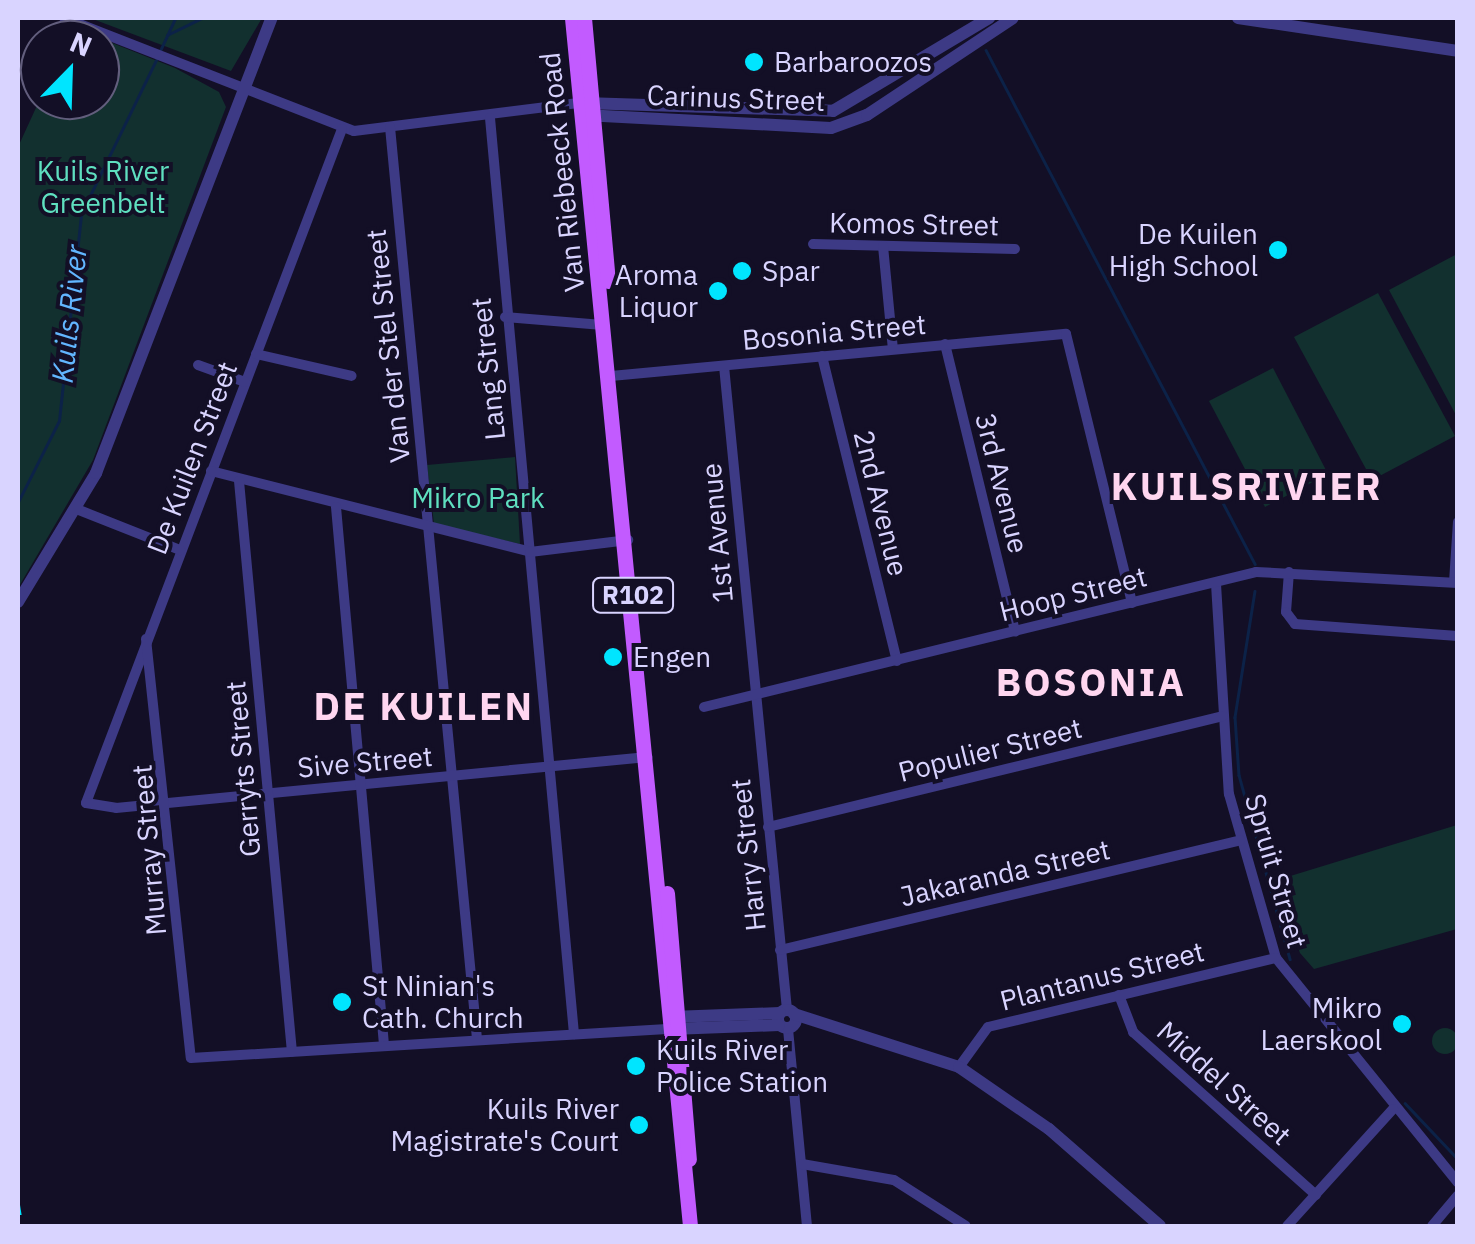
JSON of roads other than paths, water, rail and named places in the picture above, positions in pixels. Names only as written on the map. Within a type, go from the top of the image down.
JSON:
[{"type":"main road","name":"Van Riebeeck Road","points":[[572,18],[612,376],[690,1226]]},
{"type":"main road","name":"Van Riebeeck Road","points":[[584,18],[584,109]]},
{"type":"street","name":"Carinus Street","points":[[64,18],[342,129],[584,109],[822,114],[859,101],[965,23],[989,18]]},
{"type":"street","points":[[18,602],[79,510],[272,18]]},
{"type":"street","name":"Carinus Street","points":[[584,109],[821,130],[867,114],[1013,18]]},
{"type":"street","points":[[1238,18],[1312,23],[1458,51]]},
{"type":"street","points":[[965,23],[974,43]]},
{"type":"street","name":"Lang Street","points":[[490,118],[505,317],[574,1034]]},
{"type":"street","name":"Van der Stel Street","points":[[390,127],[477,1040]]},
{"type":"street","name":"De Kuilen Street","points":[[86,803],[342,129]]},
{"type":"street","name":"Komos Street","points":[[813,244],[1015,248]]},
{"type":"street","points":[[883,246],[893,350]]},
{"type":"street","points":[[505,317],[606,323]]},
{"type":"street","name":"Bosonia Street","points":[[612,376],[1062,333],[1132,603]]},
{"type":"street","name":"3rd Avenue","points":[[945,344],[1015,632]]},
{"type":"street","points":[[256,354],[352,376]]},
{"type":"street","name":"2nd Avenue","points":[[822,356],[897,661]]},
{"type":"street","points":[[198,365],[245,382]]},
{"type":"street","name":"1st Avenue","points":[[724,366],[755,696]]},
{"type":"street","points":[[211,472],[336,507],[530,552],[628,540]]},
{"type":"street","name":"Gerryts Street","points":[[239,481],[292,1052]]},
{"type":"street","points":[[336,507],[384,1045]]},
{"type":"street","points":[[79,510],[180,550]]},
{"type":"street","points":[[1456,582],[1458,522]]},
{"type":"street","points":[[1289,572],[1286,612],[1295,624],[1458,636]]},
{"type":"street","name":"Hoop Street","points":[[704,707],[1216,584],[1289,572],[1456,582]]},
{"type":"street","name":"Spruit Street","points":[[1216,584],[1224,716],[1240,840],[1276,958],[1392,1108],[1458,1182]]},
{"type":"street","name":"Murray Street","points":[[146,638],[168,804],[191,1058],[292,1052]]},
{"type":"street","name":"Harry Street","points":[[755,696],[807,1226]]},
{"type":"street","name":"Populier Street","points":[[768,827],[1224,716]]},
{"type":"street","name":"Sive Street","points":[[86,803],[168,804],[649,757]]},
{"type":"street","name":"Jakaranda Street","points":[[780,950],[1240,840]]},
{"type":"street","name":"Plantanus Street","points":[[960,1067],[988,1027],[1276,958]]},
{"type":"street","name":"Middel Street","points":[[1119,995],[1133,1032],[1316,1195]]},
{"type":"street","points":[[292,1052],[673,1024],[787,1019],[840,1025],[960,1067],[1160,1226]]},
{"type":"street","points":[[1287,1226],[1392,1108]]},
{"type":"street","points":[[802,1164],[894,1180],[966,1226]]},
{"type":"street","points":[[1432,1226],[1458,1196]]},
{"type":"waterway","name":"Kuils River","points":[[159,53],[175,18]]},
{"type":"waterway","points":[[167,35],[202,18]]},
{"type":"waterway","points":[[986,50],[1255,564]]},
{"type":"waterway","name":"Kuils River","points":[[18,502],[59,421],[81,214],[156,60]]},
{"type":"waterway","points":[[1255,591],[1235,717],[1239,775],[1290,959]]},
{"type":"waterway","points":[[1405,1103],[1458,1159]]},
{"type":"railway","points":[[18,1200],[22,1226]]},
{"type":"place","name":"Barbaroozos","points":[[754,62]]},
{"type":"place","name":"De Kuilen High School","points":[[1278,250]]},
{"type":"place","name":"Spar","points":[[742,271]]},
{"type":"place","name":"Aroma Liquor","points":[[718,291]]},
{"type":"place","name":"Engen","points":[[613,657]]},
{"type":"place","name":"St Ninian's Cath. Church","points":[[342,1002]]},
{"type":"place","name":"Mikro Laerskool","points":[[1402,1024]]},
{"type":"place","name":"Kuils River Police Station","points":[[636,1066]]},
{"type":"place","name":"Kuils River Magistrate's Court","points":[[639,1125]]},
{"type":"district","name":"KUILSRIVIER","points":[[1247,486]]},
{"type":"district","name":"BOSONIA","points":[[1091,682]]},
{"type":"district","name":"DE KUILEN","points":[[424,706]]},
{"type":"park label","name":"Kuils River Greenbelt","points":[[103,187]]},
{"type":"park label","name":"Mikro Park","points":[[478,498]]}]
